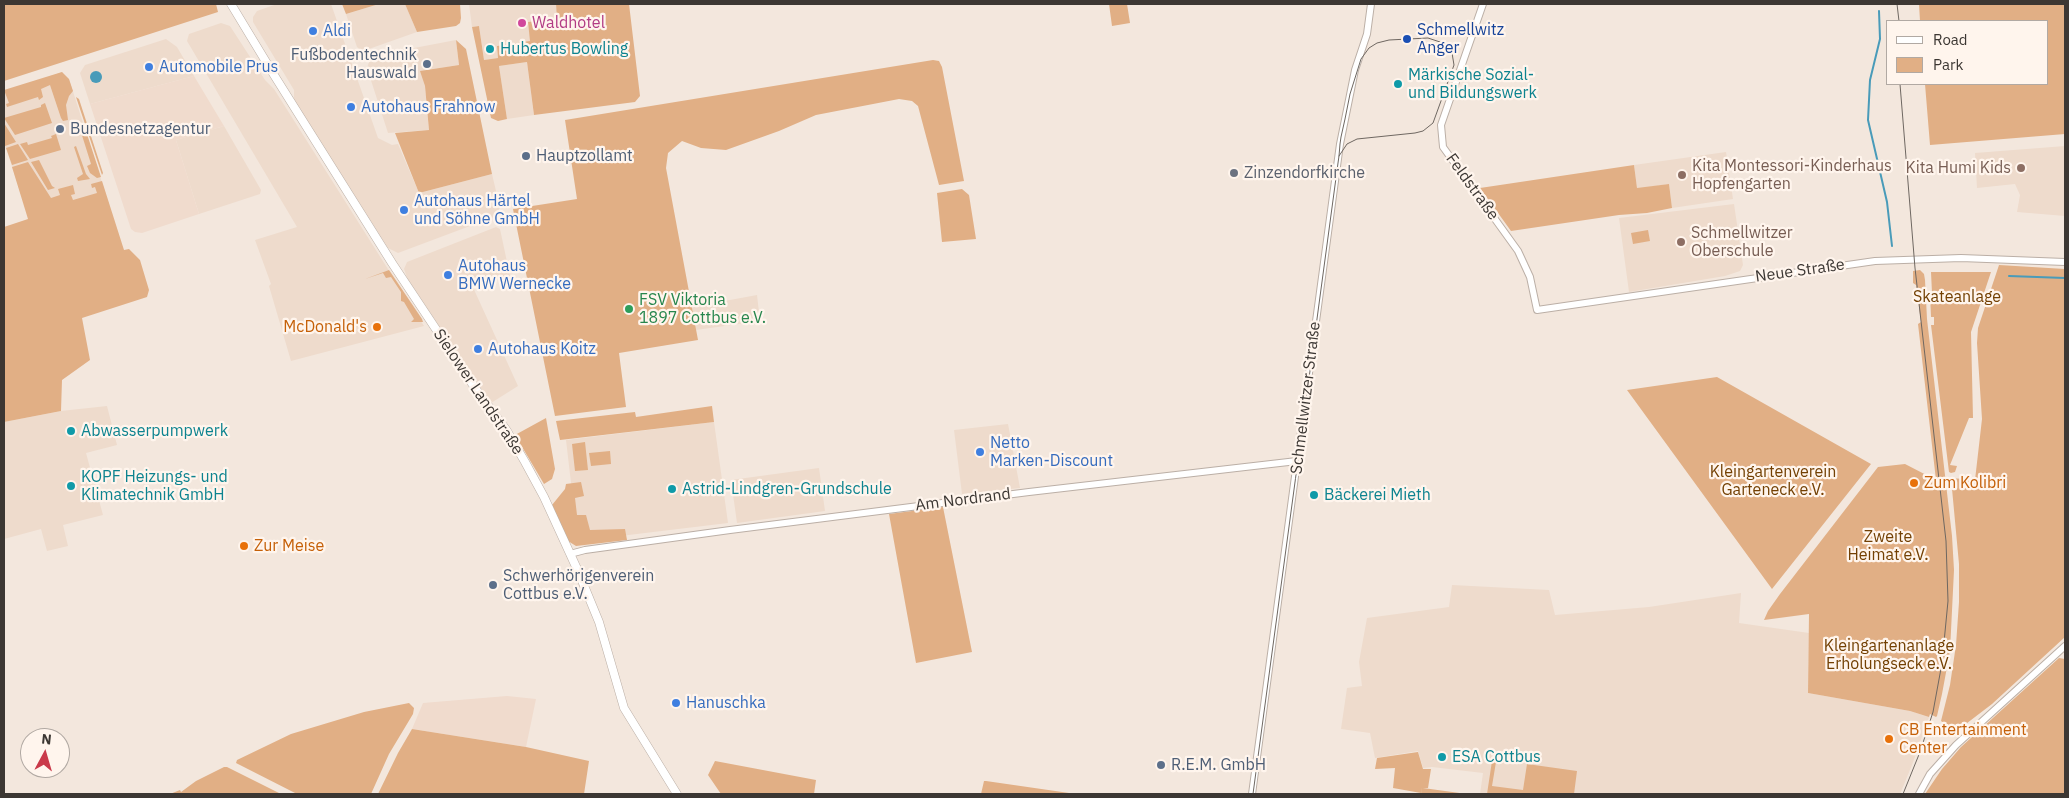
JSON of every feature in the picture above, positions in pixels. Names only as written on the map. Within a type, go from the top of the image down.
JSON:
[{"type":"main road","name":"Sielower Landstraße","points":[[233,7],[392,264],[507,432],[544,497],[599,622],[624,708],[676,794]]},
{"type":"street","name":"Schmellwitzer Straße","points":[[1252,794],[1340,144],[1356,70],[1367,34],[1371,4]]},
{"type":"street","name":"Feldstraße","points":[[1483,4],[1441,125],[1443,147],[1518,251],[1530,277],[1537,310]]},
{"type":"street","name":"Neue Straße","points":[[1537,310],[1875,261],[1970,258],[2065,262]]},
{"type":"street","name":"Am Nordrand","points":[[570,554],[585,550],[730,530],[1028,492],[1297,461]]},
{"type":"street","points":[[1919,794],[1930,774],[1950,751],[2065,646]]},
{"type":"shaded area","points":[[277,4],[331,4],[378,138],[392,145],[398,144],[419,193],[492,174],[500,208],[494,217],[398,253],[388,248],[294,101],[294,90],[253,22],[253,17],[257,11]]},
{"type":"shaded area","points":[[379,4],[405,4],[417,32],[366,50],[361,50],[357,47],[346,14]]},
{"type":"shaded area","points":[[469,4],[556,4],[558,18],[528,22],[531,42],[497,46],[498,58],[484,60],[479,26],[472,27]]},
{"type":"shaded area","points":[[221,23],[230,26],[265,80],[274,89],[424,326],[291,361],[269,286],[271,284],[255,240],[297,227],[187,41],[189,34]]},
{"type":"shaded area","name":"Automobile Prus","points":[[166,39],[177,47],[194,76],[90,104],[80,73],[85,65]]},
{"type":"shaded area","points":[[456,40],[459,65],[421,71],[425,86],[429,130],[388,133],[367,68],[369,62],[414,48]]},
{"type":"shaded area","points":[[527,62],[534,115],[507,119],[499,66]]},
{"type":"shaded area","points":[[62,72],[69,79],[106,195],[29,219],[4,142],[4,93]]},
{"type":"shaded area","points":[[194,76],[224,126],[176,140],[199,214],[142,233],[135,232],[131,229],[90,104]]},
{"type":"shaded area","points":[[224,126],[261,190],[260,194],[199,214],[176,140]]},
{"type":"shaded area","name":"Kita Humi Kids","points":[[2065,146],[2065,216],[2017,212],[2020,195],[2015,184],[1977,188],[1975,153]]},
{"type":"shaded area","name":"Kita Montessori-Kinderhaus Hopfengarten","points":[[1726,152],[1733,199],[1672,208],[1669,184],[1637,189],[1634,165]]},
{"type":"shaded area","name":"Schmellwitzer Oberschule","points":[[1734,204],[1743,265],[1740,271],[1725,276],[1629,292],[1619,218]]},
{"type":"shaded area","points":[[496,227],[500,229],[510,276],[471,283],[518,386],[491,403],[408,280],[404,269],[407,262]]},
{"type":"shaded area","points":[[757,295],[760,321],[696,330],[692,307]]},
{"type":"shaded area","points":[[107,406],[117,445],[86,453],[103,515],[63,525],[68,546],[47,551],[41,529],[4,539],[4,422],[61,411]]},
{"type":"shaded area","points":[[714,422],[728,523],[587,540],[577,534],[566,440]]},
{"type":"shaded area","points":[[1008,424],[1020,488],[962,494],[954,430]]},
{"type":"shaded area","points":[[819,468],[825,511],[737,523],[731,480]]},
{"type":"shaded area","points":[[1452,585],[1549,590],[1555,615],[1649,607],[1741,593],[1739,623],[1809,633],[1808,693],[1910,711],[1929,717],[1900,794],[1480,794],[1483,773],[1432,767],[1423,768],[1418,751],[1375,758],[1370,733],[1341,729],[1347,688],[1362,686],[1359,662],[1367,618],[1449,607]]},
{"type":"shaded area","points":[[507,696],[536,699],[526,747],[412,729],[423,703]]},
{"type":"green space","points":[[4,4],[216,4],[218,12],[4,81]]},
{"type":"green space","points":[[342,4],[379,4],[346,14]]},
{"type":"green space","points":[[405,4],[460,4],[460,23],[456,26],[417,32]]},
{"type":"green space","points":[[556,4],[629,4],[640,96],[635,102],[534,115],[527,62],[499,66],[507,119],[498,121],[491,118],[472,27],[479,26],[484,60],[498,58],[497,46],[530,41],[528,22],[557,18]]},
{"type":"green space","points":[[1109,4],[1127,4],[1130,23],[1112,26]]},
{"type":"green space","points":[[1919,4],[2065,4],[2065,134],[1930,145],[1925,85],[2049,85],[2049,20],[1920,20]]},
{"type":"green space","points":[[456,40],[466,49],[492,174],[419,193],[395,133],[429,130],[425,86],[420,71],[459,65]]},
{"type":"green space","points":[[933,60],[939,61],[942,67],[964,181],[939,185],[918,106],[912,101],[899,99],[816,115],[779,131],[726,150],[701,148],[682,141],[668,153],[666,168],[698,340],[619,353],[626,407],[555,416],[513,209],[577,199],[565,120]]},
{"type":"green space","points":[[62,72],[69,79],[73,91],[66,105],[68,120],[63,121],[61,118],[50,85],[41,89],[43,97],[39,100],[38,97],[7,107],[6,104],[9,103],[4,90]]},
{"type":"green space","points":[[76,97],[79,99],[103,173],[102,175]]},
{"type":"green space","points":[[45,103],[52,123],[15,135],[4,118],[41,107]]},
{"type":"green space","points":[[4,123],[16,142],[5,146],[4,142]]},
{"type":"green space","points":[[85,128],[101,177],[97,178],[90,173],[87,166],[91,164],[80,129]]},
{"type":"green space","points":[[56,134],[61,150],[30,159],[20,144],[27,142],[28,145],[52,138],[51,136]]},
{"type":"green space","points":[[18,144],[28,160],[12,165],[6,148]]},
{"type":"green space","points":[[76,146],[86,174],[90,179],[78,181],[77,178],[83,174],[74,147]]},
{"type":"green space","points":[[39,160],[52,186],[55,188],[48,190],[31,162]]},
{"type":"green space","points":[[28,162],[51,198],[60,195],[58,189],[73,185],[75,194],[71,195],[73,200],[97,193],[95,187],[92,188],[91,184],[102,181],[124,250],[129,249],[140,260],[149,290],[147,297],[82,318],[90,360],[62,380],[61,411],[4,422],[4,227],[28,219],[12,167]]},
{"type":"green space","points":[[1634,165],[1637,188],[1669,184],[1672,208],[1511,231],[1480,188]]},
{"type":"green space","points":[[962,189],[969,195],[976,239],[942,242],[937,193]]},
{"type":"green space","points":[[1648,230],[1650,241],[1633,244],[1631,233]]},
{"type":"green space","points":[[1999,265],[2065,269],[2065,637],[1992,704],[1958,730],[1951,728],[1941,721],[1950,685],[1956,645],[1959,602],[1959,564],[1951,478],[1975,480],[1982,419],[1977,343],[1978,328]]},
{"type":"green space","points":[[389,270],[423,322],[411,322],[414,319],[404,302],[401,301],[401,292],[391,277],[386,278],[383,273],[365,279]]},
{"type":"green space","points":[[1920,270],[1924,274],[1925,280],[1927,319],[1952,536],[1954,570],[1950,651],[1936,717],[1930,714],[1929,717],[1910,711],[1808,693],[1809,614],[1764,620],[1780,594],[1878,467],[1905,464],[1936,480],[1918,324],[1921,322],[1916,285],[1913,283],[1913,271]]},
{"type":"green space","name":"Skateanlage","points":[[1931,272],[1991,272],[1971,332],[1973,418],[1969,418],[1950,465],[1957,466],[1955,472],[1951,473],[1949,472],[1931,325],[1934,325],[1934,317],[1931,317]]},
{"type":"green space","name":"Kleingartenverein Garteneck e.V.","points":[[1717,377],[1871,464],[1772,589],[1627,390]]},
{"type":"green space","points":[[712,406],[714,422],[560,440],[556,421],[635,412],[636,417]]},
{"type":"green space","points":[[546,418],[555,469],[552,479],[544,484],[515,435]]},
{"type":"green space","points":[[585,442],[588,470],[575,471],[572,444]]},
{"type":"green space","points":[[610,451],[611,464],[591,466],[589,453]]},
{"type":"green space","points":[[581,482],[584,496],[575,498],[577,515],[586,515],[590,530],[625,529],[627,540],[576,546],[568,541],[552,505],[565,489],[566,484]]},
{"type":"green space","points":[[943,507],[972,652],[916,663],[889,514]]},
{"type":"green space","points":[[2059,658],[2065,659],[2065,794],[1925,794],[1942,769],[1961,747]]},
{"type":"green space","points":[[409,703],[414,708],[413,714],[389,754],[371,794],[297,794],[236,763],[237,760],[291,734],[364,712]]},
{"type":"green space","points":[[412,729],[526,747],[589,761],[584,794],[378,794]]},
{"type":"green space","points":[[1418,752],[1423,769],[1431,769],[1428,788],[1423,788],[1467,794],[1421,794],[1422,787],[1421,793],[1393,788],[1395,768],[1375,769],[1377,758]]},
{"type":"green space","points":[[715,761],[816,780],[814,794],[721,794],[708,775]]},
{"type":"green space","points":[[1492,761],[1496,762],[1492,786],[1523,790],[1527,764],[1577,771],[1574,794],[1487,794]]},
{"type":"green space","points":[[224,767],[281,794],[170,794],[180,790],[181,792],[196,781]]},
{"type":"green space","points":[[984,781],[986,781],[1076,794],[981,794]]},
{"type":"water","points":[[94,71],[98,71],[102,77],[98,83],[94,83],[90,79],[90,75]]},
{"type":"waterway","points":[[1879,11],[1880,39],[1870,80],[1868,120],[1887,202],[1892,246]]},
{"type":"waterway","points":[[2009,276],[2065,278]]},
{"type":"tram line","points":[[1897,4],[1899,20]]},
{"type":"tram line","points":[[1253,794],[1340,144],[1350,94],[1361,59],[1369,48],[1377,43],[1389,40],[1428,38],[1446,44],[1452,53],[1454,65],[1433,123],[1423,131],[1415,133],[1357,139],[1347,144],[1339,156]]},
{"type":"tram line","points":[[1900,85],[1915,268],[1946,541],[1948,601],[1942,663],[1933,712],[1920,752],[1903,794]]},
{"type":"place","name":"Waldhotel","points":[[522,23]]},
{"type":"place","name":"Aldi","points":[[313,31]]},
{"type":"place","name":"Schmellwitz Anger","points":[[1407,39]]},
{"type":"place","name":"Hubertus Bowling","points":[[490,49]]},
{"type":"place","name":"Fußbodentechnik Hauswald","points":[[427,64]]},
{"type":"place","name":"Automobile Prus","points":[[149,67]]},
{"type":"place","name":"Märkische Sozial- und Bildungswerk","points":[[1398,84]]},
{"type":"place","name":"Autohaus Frahnow","points":[[351,107]]},
{"type":"place","name":"Bundesnetzagentur","points":[[60,129]]},
{"type":"place","name":"Hauptzollamt","points":[[526,156]]},
{"type":"place","name":"Kita Humi Kids","points":[[2021,168]]},
{"type":"place","name":"Zinzendorfkirche","points":[[1234,173]]},
{"type":"place","name":"Kita Montessori-Kinderhaus Hopfengarten","points":[[1682,175]]},
{"type":"place","name":"Autohaus Härtel und Söhne GmbH","points":[[404,210]]},
{"type":"place","name":"Schmellwitzer Oberschule","points":[[1681,242]]},
{"type":"place","name":"Autohaus BMW Wernecke","points":[[448,275]]},
{"type":"place","name":"FSV Viktoria 1897 Cottbus e.V.","points":[[629,309]]},
{"type":"place","name":"McDonald's","points":[[377,327]]},
{"type":"place","name":"Autohaus Koitz","points":[[478,349]]},
{"type":"place","name":"Abwasserpumpwerk","points":[[71,431]]},
{"type":"place","name":"Netto Marken-Discount","points":[[980,452]]},
{"type":"place","name":"Zum Kolibri","points":[[1914,483]]},
{"type":"place","name":"KOPF Heizungs- und Klimatechnik GmbH","points":[[71,486]]},
{"type":"place","name":"Astrid-Lindgren-Grundschule","points":[[672,489]]},
{"type":"place","name":"Bäckerei Mieth","points":[[1314,495]]},
{"type":"place","name":"Zur Meise","points":[[244,546]]},
{"type":"place","name":"Schwerhörigenverein Cottbus e.V.","points":[[493,585]]},
{"type":"place","name":"Hanuschka","points":[[676,703]]},
{"type":"place","name":"CB Entertainment Center","points":[[1889,739]]},
{"type":"place","name":"ESA Cottbus","points":[[1442,757]]},
{"type":"place","name":"R.E.M. GmbH","points":[[1161,765]]},
{"type":"park label","name":"Zweite Heimat e.V.","points":[[1888,546]]},
{"type":"park label","name":"Kleingartenanlage Erholungseck e.V.","points":[[1889,655]]}]
